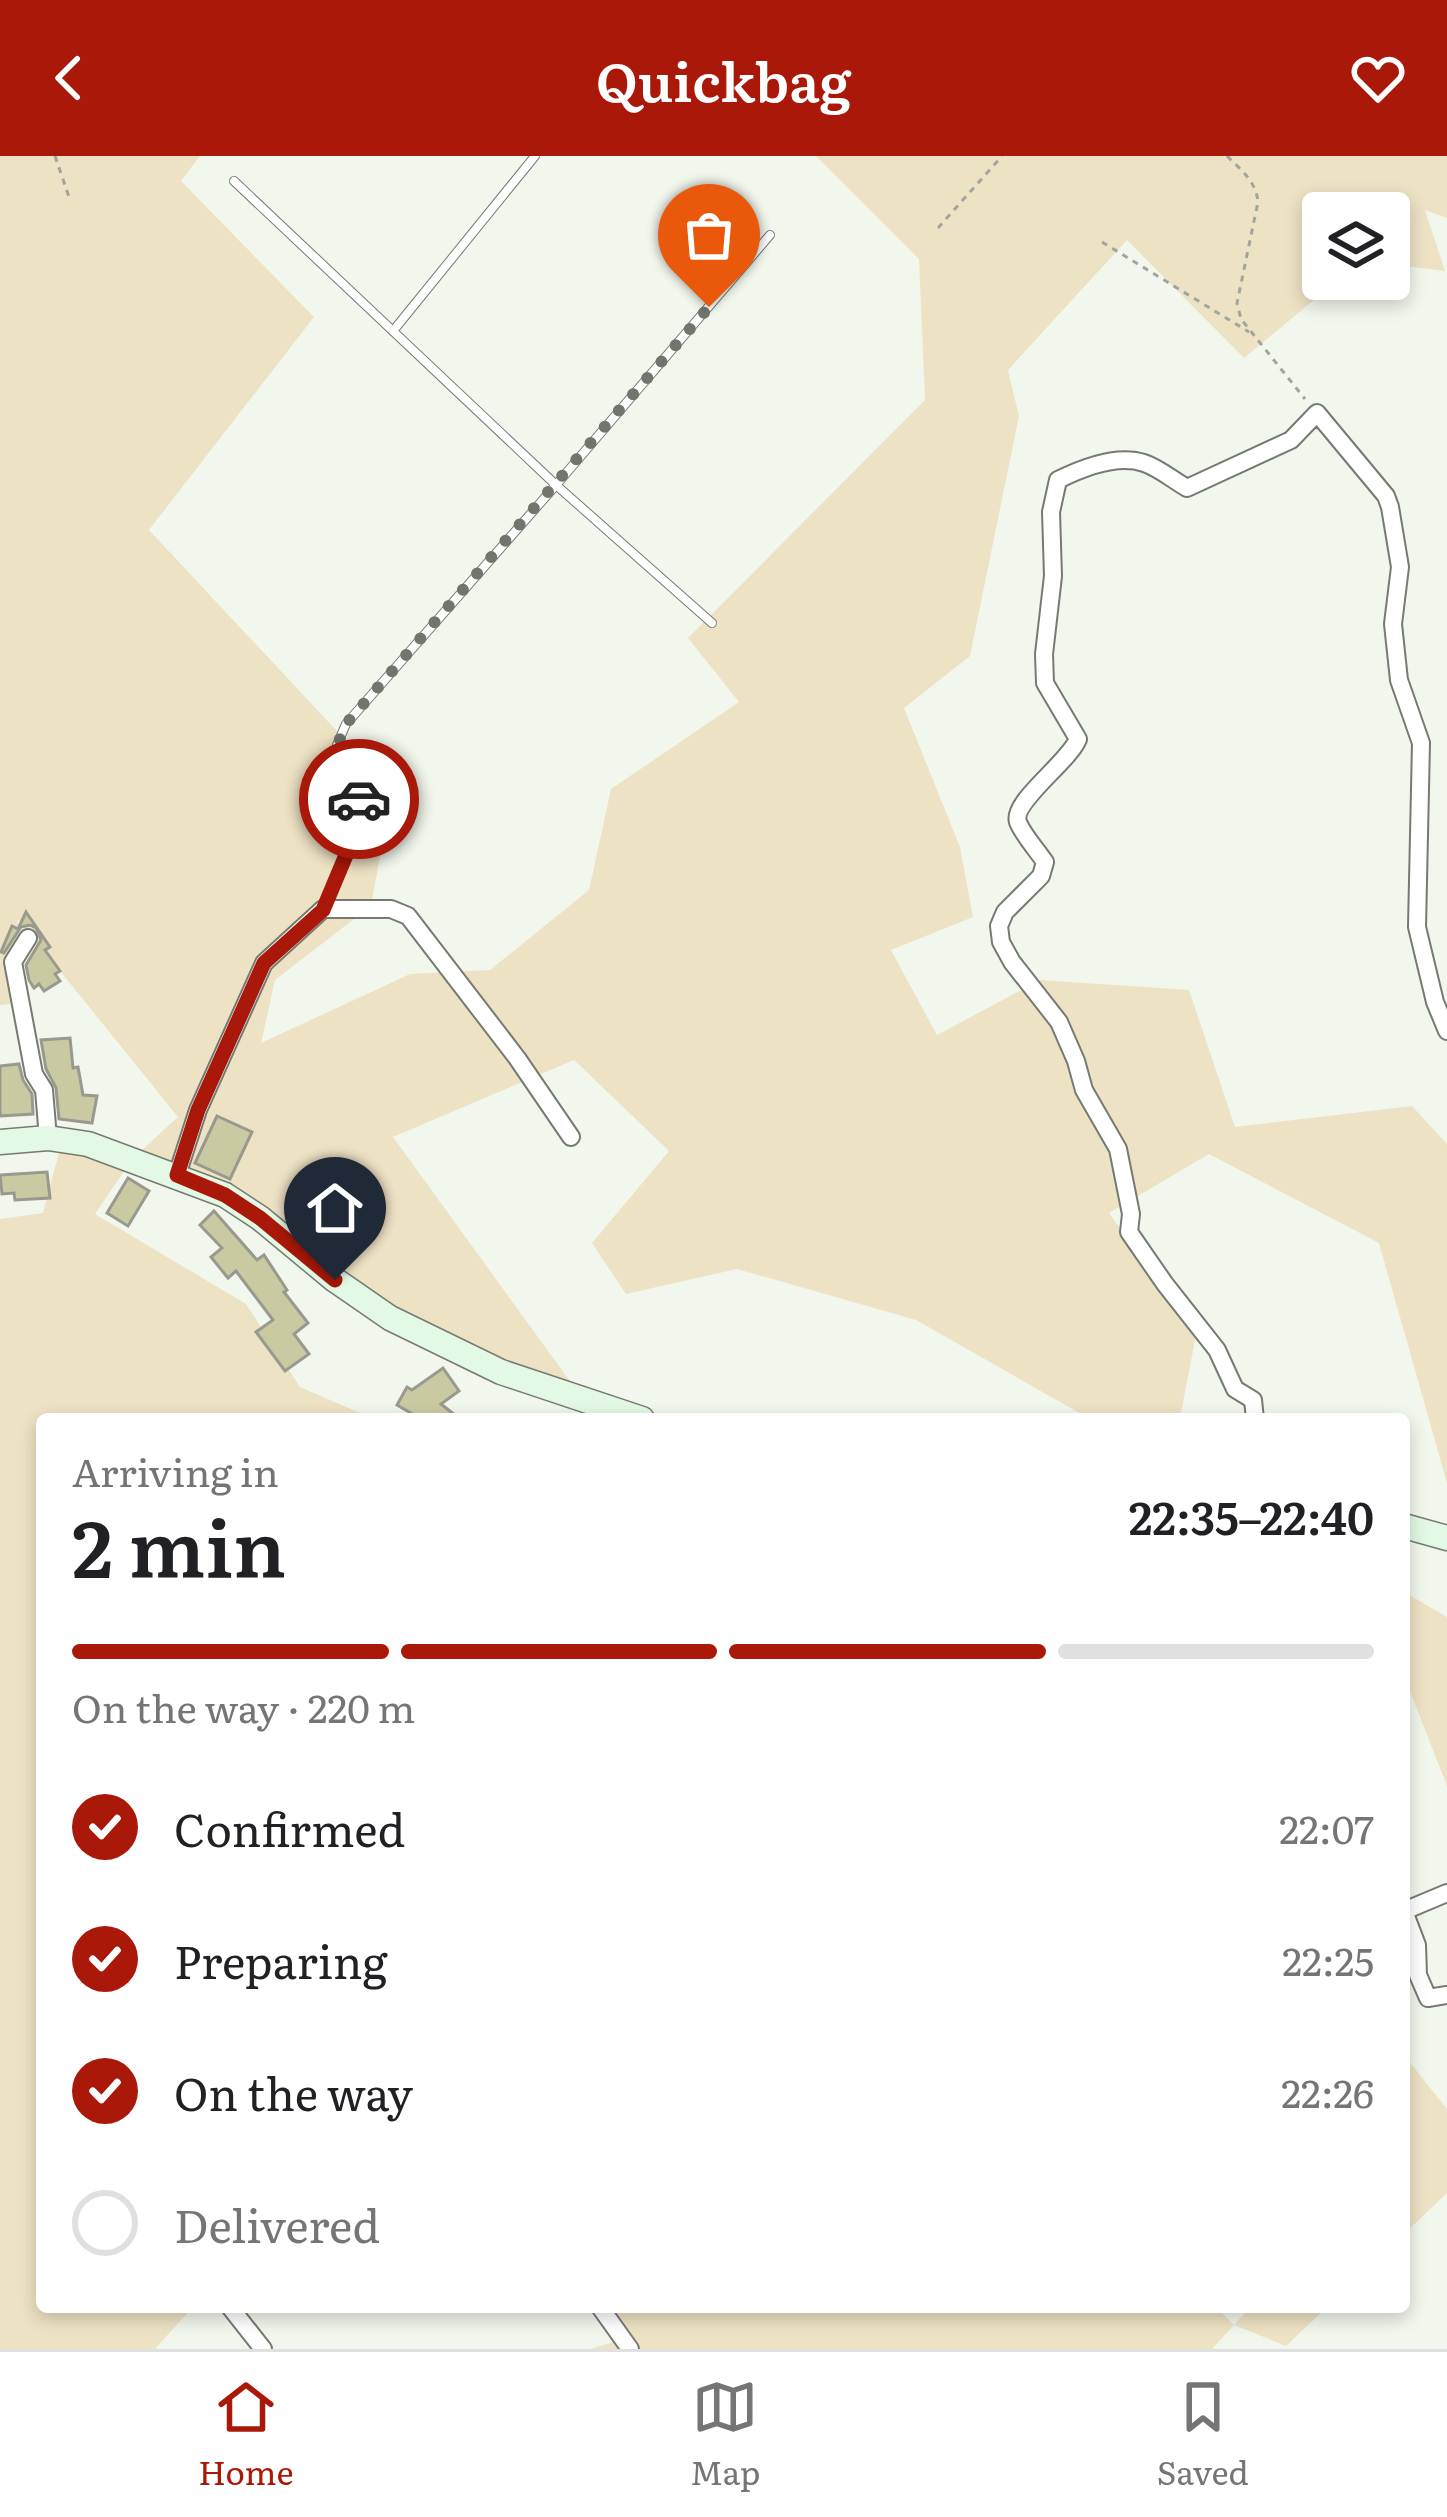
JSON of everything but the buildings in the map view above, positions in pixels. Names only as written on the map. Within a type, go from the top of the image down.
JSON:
[{"type":"street","points":[[1255,1413],[1253,1400],[1235,1389],[1217,1350],[1130,1232],[1118,1149],[1084,1090],[1059,1022],[1001,942],[999,926],[1005,912],[1041,876],[1045,862],[1017,820],[1018,811],[1073,752],[1078,739],[1045,683],[1053,576],[1051,512],[1058,480],[1127,459],[1147,464],[1187,488],[1291,440],[1317,413],[1386,496],[1400,567],[1393,624],[1399,680],[1421,743],[1418,927],[1435,1003],[1447,1031]]},
{"type":"street","points":[[177,1175],[198,1110],[264,963],[323,910],[391,909],[408,916],[571,1137]]},
{"type":"street","points":[[28,938],[13,962],[34,1074],[44,1090],[48,1138]]},
{"type":"street","points":[[0,1142],[48,1138],[88,1144],[225,1195],[390,1318],[500,1372],[621,1413]]},
{"type":"street","points":[[1410,1528],[1447,1538]]},
{"type":"street","points":[[1410,1908],[1447,1893]]},
{"type":"street","points":[[1410,1927],[1417,1945],[1418,1976],[1428,1998],[1447,1995]]},
{"type":"street","points":[[235,2313],[262,2349]]},
{"type":"street","points":[[604,2313],[630,2349]]},
{"type":"lane","points":[[393,331],[535,156]]},
{"type":"lane","points":[[235,181],[556,485],[712,623]]},
{"type":"lane","points":[[323,910],[362,817],[362,804],[337,746],[346,724],[770,235]]},
{"type":"path","points":[[55,156],[69,197]]},
{"type":"path","points":[[938,228],[1002,156]]},
{"type":"path","points":[[1226,156],[1257,190],[1237,303],[1241,320],[1317,413]]},
{"type":"path","points":[[1102,242],[1251,333]]},
{"type":"shaded area","points":[[0,156],[200,156],[181,181],[314,317],[149,530],[392,790],[371,906],[275,980],[261,1043],[410,974],[490,970],[589,890],[611,789],[739,702],[688,638],[925,400],[919,259],[816,156],[1447,156],[1447,218],[1425,210],[1445,271],[1410,267],[1410,192],[1302,192],[1302,300],[1314,300],[1244,358],[1127,240],[1008,370],[1019,416],[970,656],[904,708],[960,847],[973,917],[891,950],[937,1035],[1040,980],[1189,990],[1235,1127],[1412,1106],[1447,1144],[1447,1483],[1379,1243],[1209,1154],[1109,1213],[1196,1335],[1181,1413],[1079,1413],[916,1320],[737,1269],[626,1294],[592,1243],[669,1151],[574,1060],[393,1137],[580,1395],[393,1317],[257,1208],[131,1161],[95,1214],[246,1304],[300,1387],[360,1413],[36,1413],[36,2313],[188,2313],[155,2349],[0,2349],[0,1219],[43,1213],[62,1141],[131,1160],[178,1117],[18,919],[12,1004],[0,1005]]},
{"type":"shaded area","points":[[1410,1595],[1447,1617],[1447,1786],[1410,1691]]},
{"type":"shaded area","points":[[1410,2063],[1447,2109],[1447,2193],[1410,2228]]},
{"type":"shaded area","points":[[605,2313],[1222,2313],[1234,2325],[1212,2349],[590,2349],[624,2339]]},
{"type":"shaded area","points":[[1245,2313],[1321,2313],[1286,2346],[1234,2325]]},
{"type":"way so far","points":[[359,799],[337,746],[346,724],[709,307]]},
{"type":"route","points":[[335,1280],[260,1218],[225,1195],[177,1175],[198,1110],[264,963],[323,910],[362,817],[359,799]]}]
